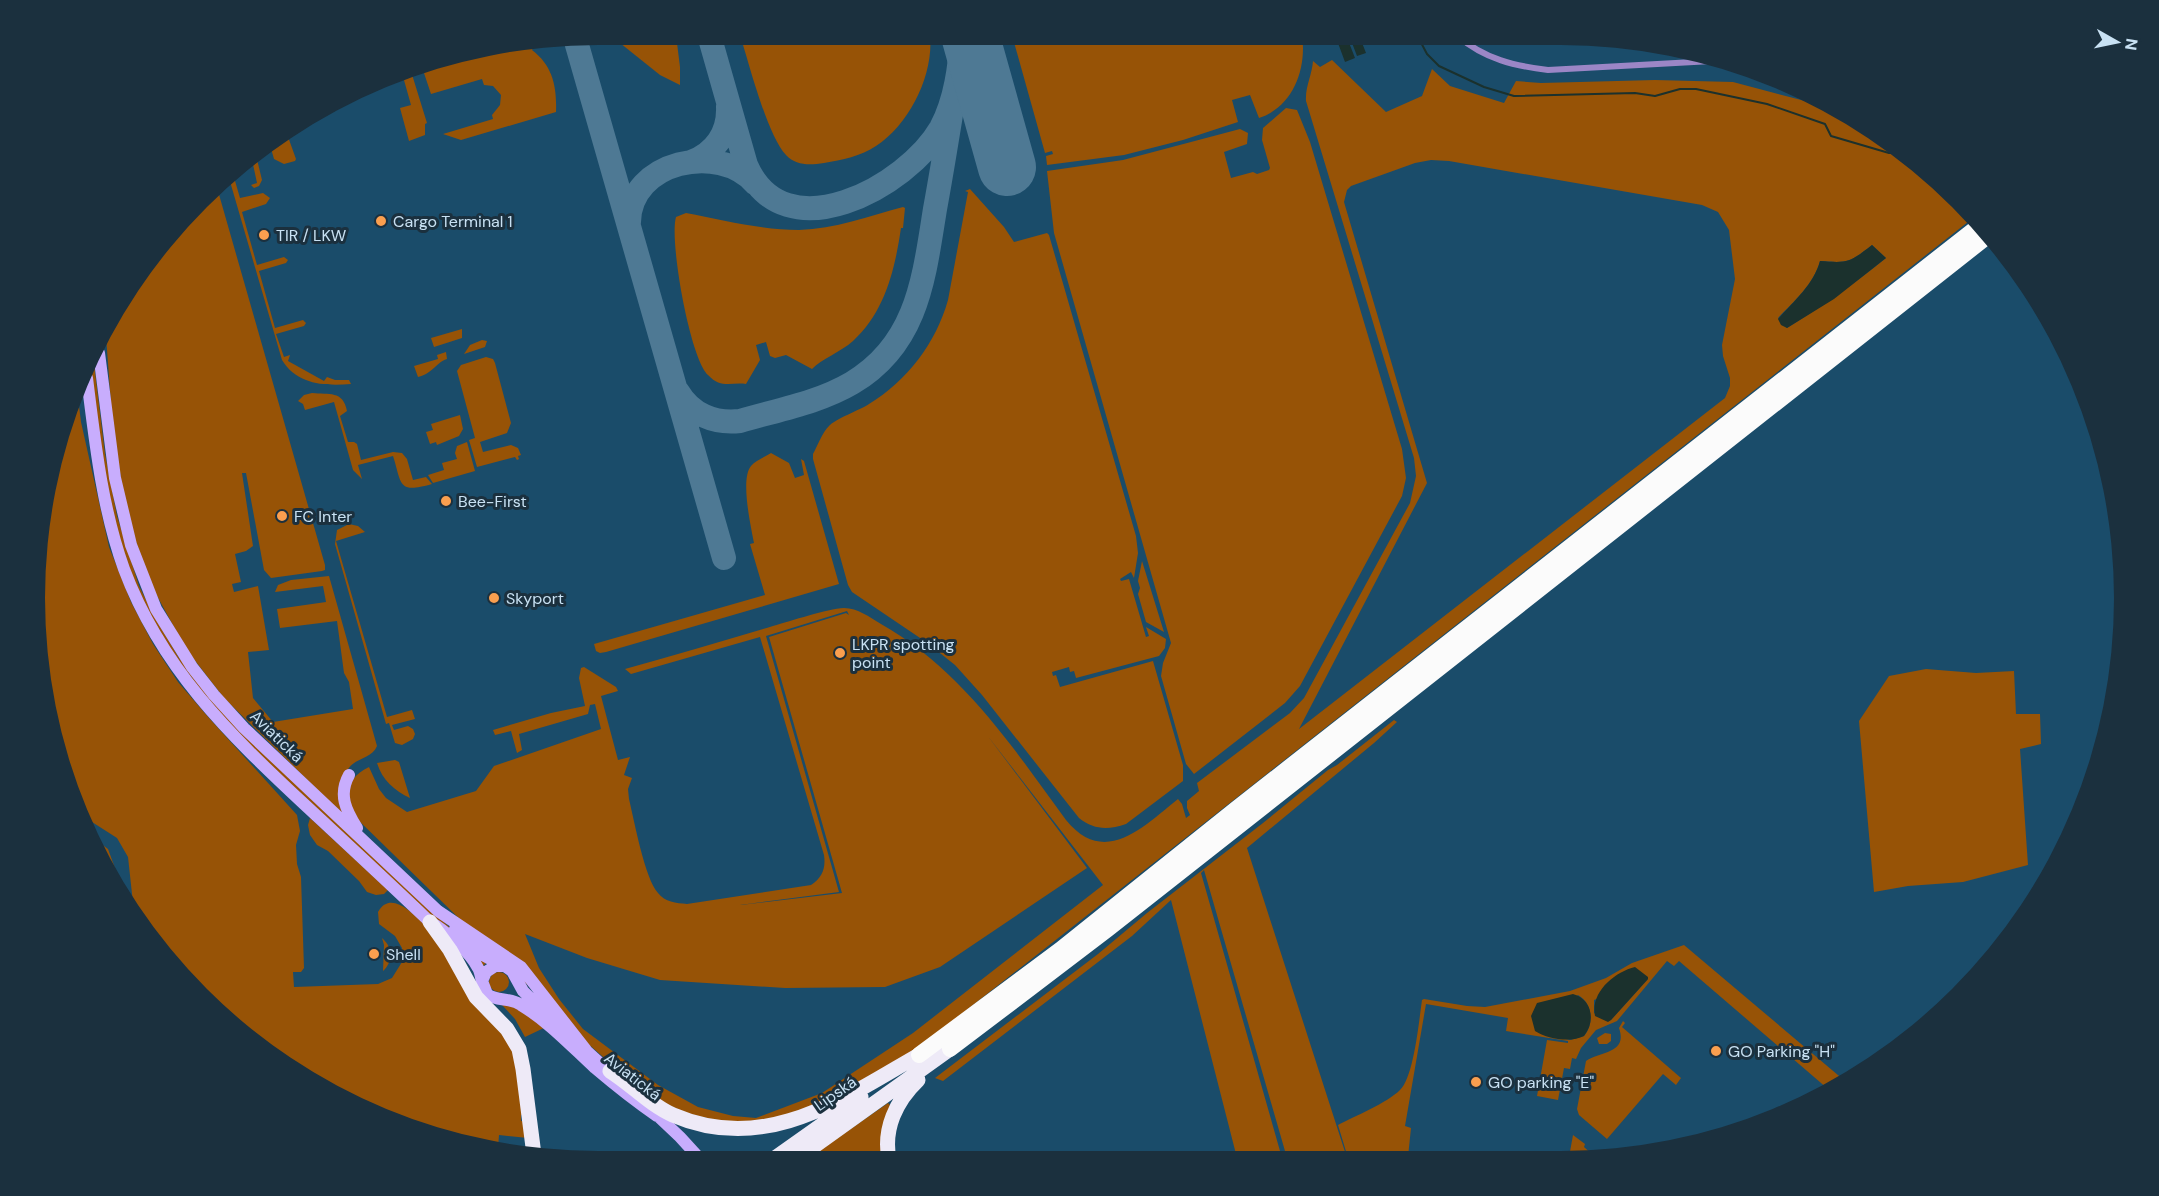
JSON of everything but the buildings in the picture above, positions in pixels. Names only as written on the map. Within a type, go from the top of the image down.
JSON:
[{"type":"highway","points":[[610,1071],[673,1114],[712,1125],[751,1129],[783,1123],[812,1113],[919,1055],[1060,950],[1213,827],[1974,230]]},
{"type":"highway","points":[[889,1151],[888,1133],[896,1109],[912,1086],[950,1049],[1108,929],[1983,240]]},
{"type":"highway","points":[[434,916],[476,997],[501,1022],[515,1042],[522,1059],[533,1147]]},
{"type":"highway","points":[[485,990],[511,1020],[524,1044],[531,1090],[529,1118]]},
{"type":"highway","name":"Lipská","points":[[808,1151],[950,1049]]},
{"type":"highway","name":"Lipská","points":[[785,1151],[919,1055]]},
{"type":"main road","name":"Aviatická","points":[[100,358],[110,443],[122,512],[138,566],[167,629],[192,667],[228,711],[365,842],[434,916],[440,927],[471,957],[479,970],[485,990]]},
{"type":"main road","name":"Aviatická","points":[[88,384],[103,489],[119,555],[140,606],[171,662],[198,698],[232,735],[434,916],[521,967],[586,1050]]},
{"type":"main road","points":[[86,387],[90,398]]},
{"type":"main road","points":[[349,775],[344,787],[344,805],[365,842]]},
{"type":"main road","points":[[434,916],[446,921],[482,954],[512,971],[523,991],[573,1040],[610,1071],[680,1137],[692,1151]]},
{"type":"main road","points":[[505,966],[495,966],[486,972],[483,976],[485,990],[495,999],[503,999],[512,995],[516,979]]},
{"type":"main road","name":"Aviatická","points":[[503,999],[523,1005],[619,1088],[657,1116]]},
{"type":"street","points":[[1471,45],[1497,60],[1548,70],[1695,62]]},
{"type":"shaded area","points":[[622,45],[677,45],[680,85],[660,75]]},
{"type":"shaded area","points":[[743,45],[930,45],[924,81],[909,111],[888,137],[876,146],[851,157],[814,164],[804,164],[790,159],[772,132]]},
{"type":"shaded area","points":[[1015,45],[1303,45],[1300,73],[1295,85],[1289,96],[1271,113],[1259,118],[1250,95],[1232,100],[1238,122],[1183,140],[1124,155],[1047,165],[1046,156],[1053,154],[1052,151],[1045,153]]},
{"type":"shaded area","points":[[1339,45],[1350,45],[1355,58],[1345,62]]},
{"type":"shaded area","points":[[1353,45],[1363,45],[1366,53],[1357,56]]},
{"type":"shaded area","points":[[532,49],[549,70],[556,94],[556,112],[461,140],[443,134],[493,119],[492,115],[500,105],[501,95],[493,86],[484,85],[482,79],[431,94],[424,73],[490,56]]},
{"type":"shaded area","points":[[1332,60],[1386,112],[1422,96],[1432,69],[1450,86],[1504,103],[1516,81],[1541,83],[1655,80],[1733,82],[1802,100],[1838,119],[1898,159],[1926,182],[1967,223],[926,1042],[833,1098],[794,1115],[773,1121],[750,1123],[709,1119],[675,1108],[651,1095],[587,1043],[353,815],[349,800],[352,781],[361,771],[369,767],[379,789],[386,798],[407,812],[476,791],[494,766],[601,729],[595,704],[590,705],[588,714],[519,734],[522,750],[517,753],[511,731],[495,735],[493,730],[551,713],[585,706],[579,678],[581,668],[584,667],[616,687],[618,691],[601,696],[618,760],[630,757],[624,775],[632,778],[628,789],[629,799],[644,863],[653,886],[661,896],[671,902],[687,904],[811,885],[822,872],[824,855],[760,637],[631,674],[625,669],[844,608],[863,613],[910,643],[961,687],[1005,738],[1066,820],[1081,834],[1095,841],[1110,842],[1124,838],[1152,820],[1178,799],[1186,818],[1190,815],[1187,801],[1199,791],[1197,783],[1290,713],[1304,698],[1410,503],[1416,476],[1414,458],[1306,101],[1313,61],[1320,67]],"holes":[[[1431,160],[1449,161],[1702,205],[1718,212],[1729,230],[1735,279],[1722,345],[1730,386],[1725,398],[1299,729],[1427,483],[1344,202],[1347,190],[1351,186],[1415,163]],[[1872,245],[1886,258],[1862,277],[1787,328],[1778,318],[1808,285],[1820,261],[1848,260]],[[847,611],[849,615],[846,613],[769,637],[842,893],[740,905],[839,892],[766,636]],[[987,735],[1103,885],[913,1033],[822,1093],[756,1118],[733,1116],[698,1107],[658,1085],[583,1029],[559,999],[539,968],[525,934],[587,958],[660,980],[785,988],[885,987],[940,967],[1087,868]]]},
{"type":"shaded area","points":[[413,77],[427,123],[425,124],[425,135],[409,141],[400,108],[411,105],[404,80]]},
{"type":"shaded area","points":[[1286,108],[1297,110],[1310,142],[1402,449],[1406,478],[1402,496],[1300,686],[1285,703],[1194,774],[1186,764],[1161,676],[1163,663],[1171,643],[1054,233],[1047,171],[1123,160],[1240,129],[1248,133],[1247,144],[1224,152],[1231,178],[1253,172],[1257,174],[1270,168],[1262,140],[1263,128]]},
{"type":"shaded area","points":[[289,139],[295,161],[284,164],[274,159],[272,151]]},
{"type":"shaded area","points":[[258,162],[262,180],[259,186],[254,188],[251,185],[257,183],[253,165]]},
{"type":"shaded area","points":[[235,180],[240,198],[263,193],[270,198],[266,204],[242,212],[257,265],[284,257],[288,260],[286,263],[259,271],[275,328],[303,320],[306,323],[304,326],[276,334],[284,357],[290,355],[288,361],[324,381],[327,377],[335,380],[349,380],[351,384],[331,385],[312,382],[295,375],[282,360],[231,184]]},
{"type":"shaded area","points":[[970,189],[1004,227],[1014,242],[1047,233],[1049,235],[1136,536],[1138,553],[1134,578],[1131,572],[1120,579],[1121,581],[1129,579],[1146,637],[1149,636],[1146,627],[1166,639],[1165,648],[1159,656],[1076,678],[1074,671],[1070,672],[1069,667],[1052,672],[1053,676],[1056,675],[1060,687],[1153,661],[1183,765],[1183,781],[1126,824],[1119,826],[1096,827],[1079,818],[982,695],[955,665],[926,642],[852,592],[848,585],[813,459],[813,454],[829,426],[883,395],[908,372],[928,346],[948,300],[968,192],[965,191]]},
{"type":"shaded area","points":[[219,195],[325,565],[325,570],[322,571],[271,578],[264,570],[246,473],[242,473],[253,546],[235,554],[241,582],[232,584],[234,592],[258,586],[269,650],[248,652],[253,698],[273,722],[353,709],[349,682],[344,673],[337,621],[280,628],[277,609],[326,602],[323,586],[275,592],[278,585],[291,580],[329,576],[377,746],[371,754],[354,763],[347,771],[341,813],[224,698],[186,649],[150,583],[134,536],[122,486],[112,418],[107,345],[138,291],[159,261],[182,233]]},
{"type":"shaded area","points":[[905,208],[903,228],[901,228],[887,289],[873,317],[853,341],[812,369],[786,355],[775,358],[770,356],[766,342],[756,345],[760,360],[746,384],[717,382],[708,375],[694,347],[688,324],[678,273],[676,217],[686,213],[756,226],[799,230],[839,225]]},
{"type":"shaded area","points":[[1872,245],[1886,258],[1834,299],[1787,328],[1781,325],[1778,319],[1808,285],[1820,261],[1848,260]]},
{"type":"shaded area","points":[[462,329],[462,338],[434,347],[431,338]]},
{"type":"shaded area","points":[[482,340],[487,341],[485,347],[464,354],[470,345]]},
{"type":"shaded area","points":[[446,352],[447,359],[428,373],[418,377],[414,366],[438,359],[437,355]]},
{"type":"shaded area","points":[[486,357],[493,359],[495,363],[511,423],[507,433],[480,442],[483,452],[511,445],[518,448],[521,455],[517,460],[515,457],[477,467],[469,440],[475,438],[457,371],[461,365]]},
{"type":"shaded area","points":[[95,369],[105,454],[117,516],[139,586],[179,658],[383,865],[478,954],[486,963],[483,966],[250,746],[213,706],[165,643],[135,585],[117,533],[102,457],[92,376]]},
{"type":"shaded area","points":[[312,393],[334,395],[345,404],[347,411],[340,416],[348,442],[357,444],[361,460],[393,452],[402,453],[407,459],[413,480],[426,477],[432,484],[407,487],[400,480],[393,456],[358,465],[362,479],[353,470],[334,402],[305,410],[303,404],[298,401],[304,395]]},
{"type":"shaded area","points":[[79,407],[109,547],[131,602],[153,644],[178,682],[297,815],[300,831],[296,845],[297,864],[301,877],[304,968],[301,972],[293,972],[294,987],[378,984],[392,978],[402,962],[402,948],[395,936],[379,924],[378,912],[388,903],[406,908],[422,922],[511,1042],[525,1114],[521,1115],[521,1121],[526,1120],[528,1138],[499,1135],[499,1141],[420,1122],[353,1094],[321,1077],[261,1037],[207,989],[159,935],[132,896],[128,857],[117,838],[93,822],[74,776],[56,706],[46,634],[46,562],[50,526],[64,455]]},
{"type":"shaded area","points":[[460,415],[463,429],[459,436],[437,445],[436,442],[430,444],[426,432],[433,430],[431,424]]},
{"type":"shaded area","points":[[467,442],[475,471],[433,483],[428,475],[444,470],[442,463],[457,459],[455,453],[457,446]]},
{"type":"shaded area","points":[[771,453],[789,463],[795,478],[804,475],[801,459],[804,461],[839,584],[606,652],[596,651],[594,644],[765,595],[750,544],[754,543],[747,503],[746,481],[751,466]]},
{"type":"shaded area","points":[[349,524],[358,526],[365,532],[336,541],[387,717],[412,710],[415,719],[392,725],[394,730],[408,726],[413,729],[415,734],[413,739],[402,745],[395,743],[389,723],[386,724],[335,544],[337,530]]},
{"type":"shaded area","points":[[1142,561],[1164,632],[1146,622],[1138,594]]},
{"type":"shaded area","points":[[1926,669],[1976,673],[2014,671],[2016,714],[2040,714],[2041,744],[2020,749],[2028,865],[1963,882],[1908,886],[1874,892],[1859,721],[1889,676]]},
{"type":"shaded area","points":[[1394,720],[1397,722],[1247,848],[1345,1151],[1285,1151],[1204,870],[1201,873],[1280,1151],[1235,1151],[1171,900],[1132,936],[943,1081],[935,1078],[1098,954],[1147,913]]},
{"type":"shaded area","points":[[395,760],[399,762],[410,798],[390,784],[382,775],[377,763]]},
{"type":"shaded area","points":[[310,818],[388,890],[384,894],[376,895],[367,892],[328,851],[317,845],[310,835],[308,825]]},
{"type":"shaded area","points":[[103,846],[108,849],[113,864]]},
{"type":"shaded area","points":[[382,938],[391,954],[389,963],[383,971],[384,945]]},
{"type":"shaded area","points":[[1684,945],[1839,1076],[1823,1085],[1679,961],[1674,966],[1667,961],[1617,1021],[1596,1030],[1581,1048],[1576,1059],[1572,1058],[1570,1069],[1564,1068],[1558,1100],[1537,1096],[1547,1040],[1568,1043],[1568,1041],[1506,1031],[1508,1018],[1426,1004],[1405,1126],[1411,1128],[1409,1151],[1346,1151],[1338,1125],[1387,1100],[1405,1083],[1415,1048],[1422,1000],[1485,1007],[1570,991],[1606,978],[1632,963]],"holes":[[[1648,979],[1608,1021],[1594,1013],[1594,1000]],[[1578,995],[1589,1008],[1591,1019],[1584,1036],[1570,1040],[1539,1033]]]},
{"type":"shaded area","points":[[1635,967],[1648,979],[1611,1020],[1608,1022],[1595,1016],[1596,999],[1605,985],[1619,974]]},
{"type":"shaded area","points":[[499,972],[506,975],[509,982],[506,989],[499,992],[492,989],[489,982],[492,975]]},
{"type":"shaded area","points":[[1573,994],[1584,1001],[1590,1011],[1590,1024],[1584,1036],[1559,1039],[1535,1031],[1531,1016],[1537,1003]]},
{"type":"shaded area","points":[[511,1004],[546,1027],[525,1037],[515,1019],[502,1005]]},
{"type":"shaded area","points":[[1623,1021],[1625,1023],[1622,1027],[1681,1078],[1676,1085],[1663,1074],[1607,1139],[1579,1115],[1577,1109],[1586,1061],[1611,1050],[1620,1043],[1619,1028]]},
{"type":"shaded area","points":[[1605,1033],[1611,1034],[1611,1041],[1607,1044],[1599,1044],[1597,1038]]},
{"type":"shaded area","points":[[888,1103],[891,1106],[885,1151],[819,1151]]},
{"type":"shaded area","points":[[1573,1135],[1585,1144],[1584,1147],[1588,1150],[1570,1151]]},
{"type":"waterway","points":[[1422,45],[1427,54],[1439,66],[1484,87],[1514,96],[1635,93],[1655,96],[1680,89],[1696,89],[1767,104],[1825,124],[1831,136],[1889,153]]},
{"type":"taxiway","points":[[712,45],[746,165],[764,191],[788,205],[815,208],[845,202],[874,189],[902,171],[924,150],[941,128],[950,106],[954,94],[961,45]]},
{"type":"taxiway","points":[[577,46],[724,558]]},
{"type":"taxiway","points":[[678,392],[683,400],[704,416],[721,421],[740,421],[811,401],[839,390],[874,367],[891,349],[904,329],[921,284],[954,96]]},
{"type":"taxiway","points":[[691,162],[707,153],[719,141],[726,125],[728,107]]},
{"type":"taxiway","points":[[629,222],[633,201],[644,184],[660,172],[679,164],[700,161],[720,163],[739,170],[755,183]]},
{"type":"runway","points":[[973,45],[1007,167]]},
{"type":"place","name":"Cargo Terminal 1","points":[[381,221]]},
{"type":"place","name":"TIR / LKW","points":[[264,235]]},
{"type":"place","name":"Bee-First","points":[[446,501]]},
{"type":"place","name":"FC Inter","points":[[282,516]]},
{"type":"place","name":"Skyport","points":[[494,598]]},
{"type":"place","name":"LKPR spotting point","points":[[840,653]]},
{"type":"place","name":"Shell","points":[[374,954]]},
{"type":"place","name":"GO Parking \"H\"","points":[[1716,1051]]},
{"type":"place","name":"GO parking \"E\"","points":[[1476,1082]]}]
